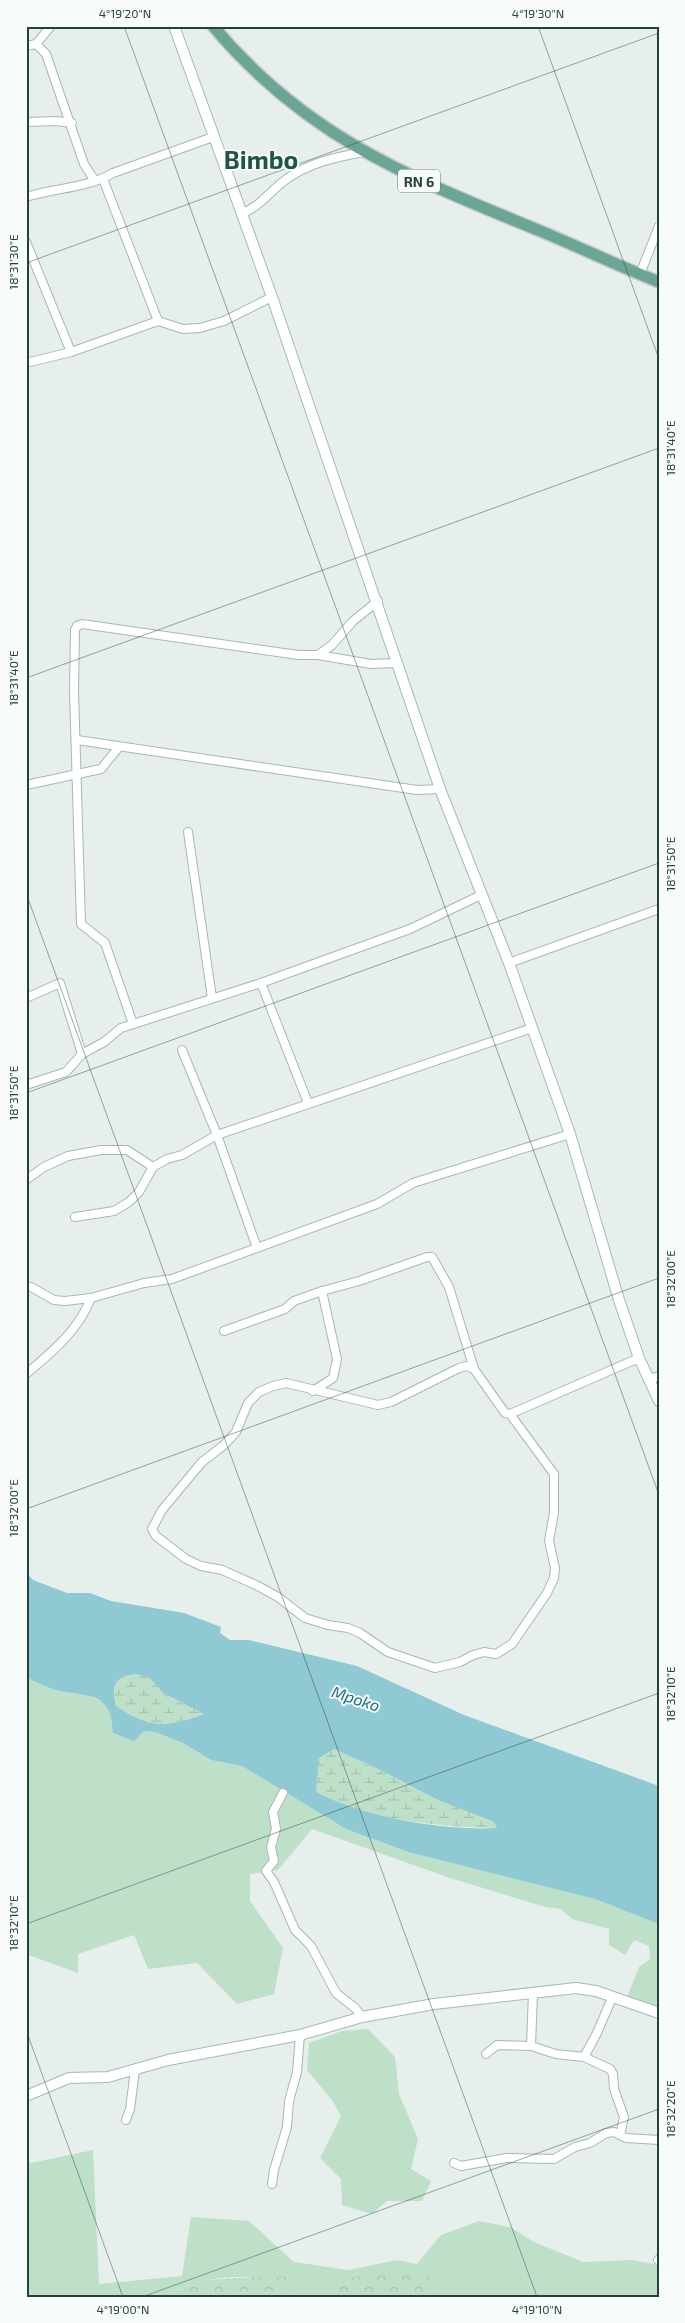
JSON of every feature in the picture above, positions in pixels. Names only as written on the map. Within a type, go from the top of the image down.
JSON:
[{"type":"main road","name":"RN 6","points":[[213,26],[252,70],[285,98],[338,137],[364,152],[424,183],[659,282]]},
{"type":"street","points":[[26,46],[36,44],[50,26]]},
{"type":"street","points":[[174,26],[240,214],[272,297],[378,601],[440,788],[509,963],[570,1134],[639,1358],[659,1401]]},
{"type":"street","points":[[36,44],[46,54],[72,123],[84,164],[95,180]]},
{"type":"street","points":[[26,122],[56,121],[72,123]]},
{"type":"street","points":[[26,197],[49,190],[103,179],[113,173],[213,136]]},
{"type":"street","points":[[240,214],[257,207],[285,180],[315,164],[364,152]]},
{"type":"street","points":[[103,179],[158,321]]},
{"type":"street","points":[[640,274],[659,226]]},
{"type":"street","points":[[26,242],[71,352]]},
{"type":"street","points":[[26,363],[71,352],[158,321],[183,329],[200,328],[224,322],[272,297]]},
{"type":"street","points":[[318,654],[332,645],[353,621],[378,601]]},
{"type":"street","points":[[133,1024],[105,943],[81,924],[75,630],[82,624],[298,655],[318,654],[371,664],[398,663]]},
{"type":"street","points":[[77,740],[416,790],[440,788]]},
{"type":"street","points":[[26,785],[101,769],[119,747]]},
{"type":"street","points":[[188,832],[212,998]]},
{"type":"street","points":[[26,1085],[66,1072],[82,1054],[104,1042],[121,1028],[262,983],[410,929],[481,895]]},
{"type":"street","points":[[509,963],[659,909]]},
{"type":"street","points":[[26,998],[60,983],[82,1054]]},
{"type":"street","points":[[262,983],[308,1103]]},
{"type":"street","points":[[75,1217],[114,1210],[129,1202],[139,1192],[153,1167],[167,1159],[182,1155],[217,1135],[532,1028]]},
{"type":"street","points":[[182,1050],[217,1135],[258,1248]]},
{"type":"street","points":[[31,1287],[54,1300],[91,1298],[144,1282],[172,1280],[377,1204],[413,1183],[570,1134]]},
{"type":"street","points":[[26,1180],[44,1167],[68,1156],[101,1150],[127,1150],[153,1167]]},
{"type":"street","points":[[224,1331],[285,1309],[294,1301],[322,1291],[432,1257],[449,1287],[474,1369],[505,1413],[510,1414],[554,1474],[554,1512],[549,1541],[555,1568],[554,1578],[547,1593],[512,1644],[503,1652],[496,1654],[484,1652],[460,1662],[435,1668],[388,1652],[360,1633],[348,1628],[328,1625],[305,1618],[278,1597],[256,1585],[222,1570],[201,1566],[186,1559],[156,1536],[152,1529],[162,1510],[202,1462],[224,1445],[236,1432],[248,1403],[259,1392],[286,1383],[378,1406],[391,1402],[459,1368],[467,1366],[474,1369]]},
{"type":"street","points":[[313,1391],[333,1378],[337,1359],[322,1291]]},
{"type":"street","points":[[26,1374],[69,1335],[86,1311],[91,1298]]},
{"type":"street","points":[[510,1414],[639,1358]]},
{"type":"street","points":[[648,1380],[659,1376]]},
{"type":"street","points":[[284,1792],[274,1812],[276,1829],[271,1847],[274,1861],[266,1871],[274,1882],[295,1930],[311,1946],[336,1993],[355,2008],[362,2018]]},
{"type":"street","points":[[26,2096],[69,2078],[108,2077],[202,2052],[300,2035],[362,2018],[434,2004],[576,1988],[596,1991],[659,2013]]},
{"type":"street","points":[[531,2046],[533,1993]]},
{"type":"street","points":[[584,2057],[612,1998]]},
{"type":"street","points":[[272,2184],[274,2170],[287,2127],[289,2101],[300,2054],[300,2035]]},
{"type":"street","points":[[486,2054],[497,2045],[531,2046],[556,2054],[584,2057],[610,2069],[613,2074],[614,2090],[624,2117],[620,2135]]},
{"type":"street","points":[[126,2120],[130,2109],[135,2070]]},
{"type":"street","points":[[454,2163],[461,2166],[508,2158],[554,2160],[575,2147],[590,2143],[606,2133],[614,2132],[626,2138],[659,2140]]},
{"type":"green space","points":[[135,1674],[149,1677],[163,1693],[204,1714],[179,1722],[159,1724],[129,1714],[116,1706],[114,1688],[122,1677]]},
{"type":"green space","points":[[26,1677],[54,1689],[85,1694],[104,1703],[113,1716],[144,1731],[155,1732],[183,1743],[211,1760],[242,1766],[346,1829],[408,1852],[595,1899],[659,1924],[659,2007],[627,1997],[639,1967],[650,1959],[649,1946],[634,1940],[625,1955],[609,1945],[609,1929],[572,1919],[561,1909],[545,1907],[450,1878],[312,1829],[278,1870],[250,1874],[250,1901],[283,1948],[274,1994],[237,2004],[197,1963],[148,1969],[134,1935],[78,1954],[78,1973],[26,1954]]},
{"type":"green space","points":[[334,1749],[438,1800],[494,1822],[497,1828],[451,1826],[404,1820],[358,1809],[336,1802],[315,1792],[319,1758]]},
{"type":"green space","points":[[368,2029],[395,2057],[399,2094],[418,2139],[411,2169],[431,2181],[422,2201],[387,2201],[372,2214],[342,2205],[341,2179],[320,2158],[341,2116],[332,2100],[307,2070],[309,2043],[342,2031]]},
{"type":"green space","points":[[93,2150],[99,2284],[182,2276],[191,2217],[249,2221],[294,2262],[348,2270],[397,2260],[417,2264],[441,2235],[479,2221],[510,2227],[534,2242],[583,2262],[632,2260],[659,2265],[659,2297],[443,2297],[431,2277],[327,2293],[329,2297],[292,2297],[287,2277],[231,2277],[205,2280],[168,2293],[144,2297],[26,2297],[26,2164]]},
{"type":"green space","points":[[395,2268],[431,2277],[443,2297],[329,2297],[327,2293],[334,2282]]},
{"type":"green space","points":[[287,2277],[292,2297],[144,2297],[168,2293],[205,2280]]},
{"type":"water","name":"Mpoko","points":[[26,1572],[33,1580],[67,1593],[90,1593],[111,1601],[184,1613],[221,1627],[220,1633],[230,1640],[249,1640],[357,1666],[464,1715],[659,1786],[659,1924],[595,1899],[408,1852],[346,1829],[242,1766],[211,1760],[183,1743],[155,1732],[144,1731],[134,1741],[113,1733],[112,1719],[108,1710],[96,1698],[56,1690],[26,1677]],"holes":[[[135,1674],[149,1677],[163,1693],[204,1714],[169,1724],[149,1722],[129,1714],[116,1706],[114,1688],[122,1677]],[[334,1749],[438,1800],[494,1822],[497,1828],[429,1825],[357,1809],[316,1792],[319,1758]]]},
{"type":"district","name":"Bimbo","points":[[261,159]]}]
